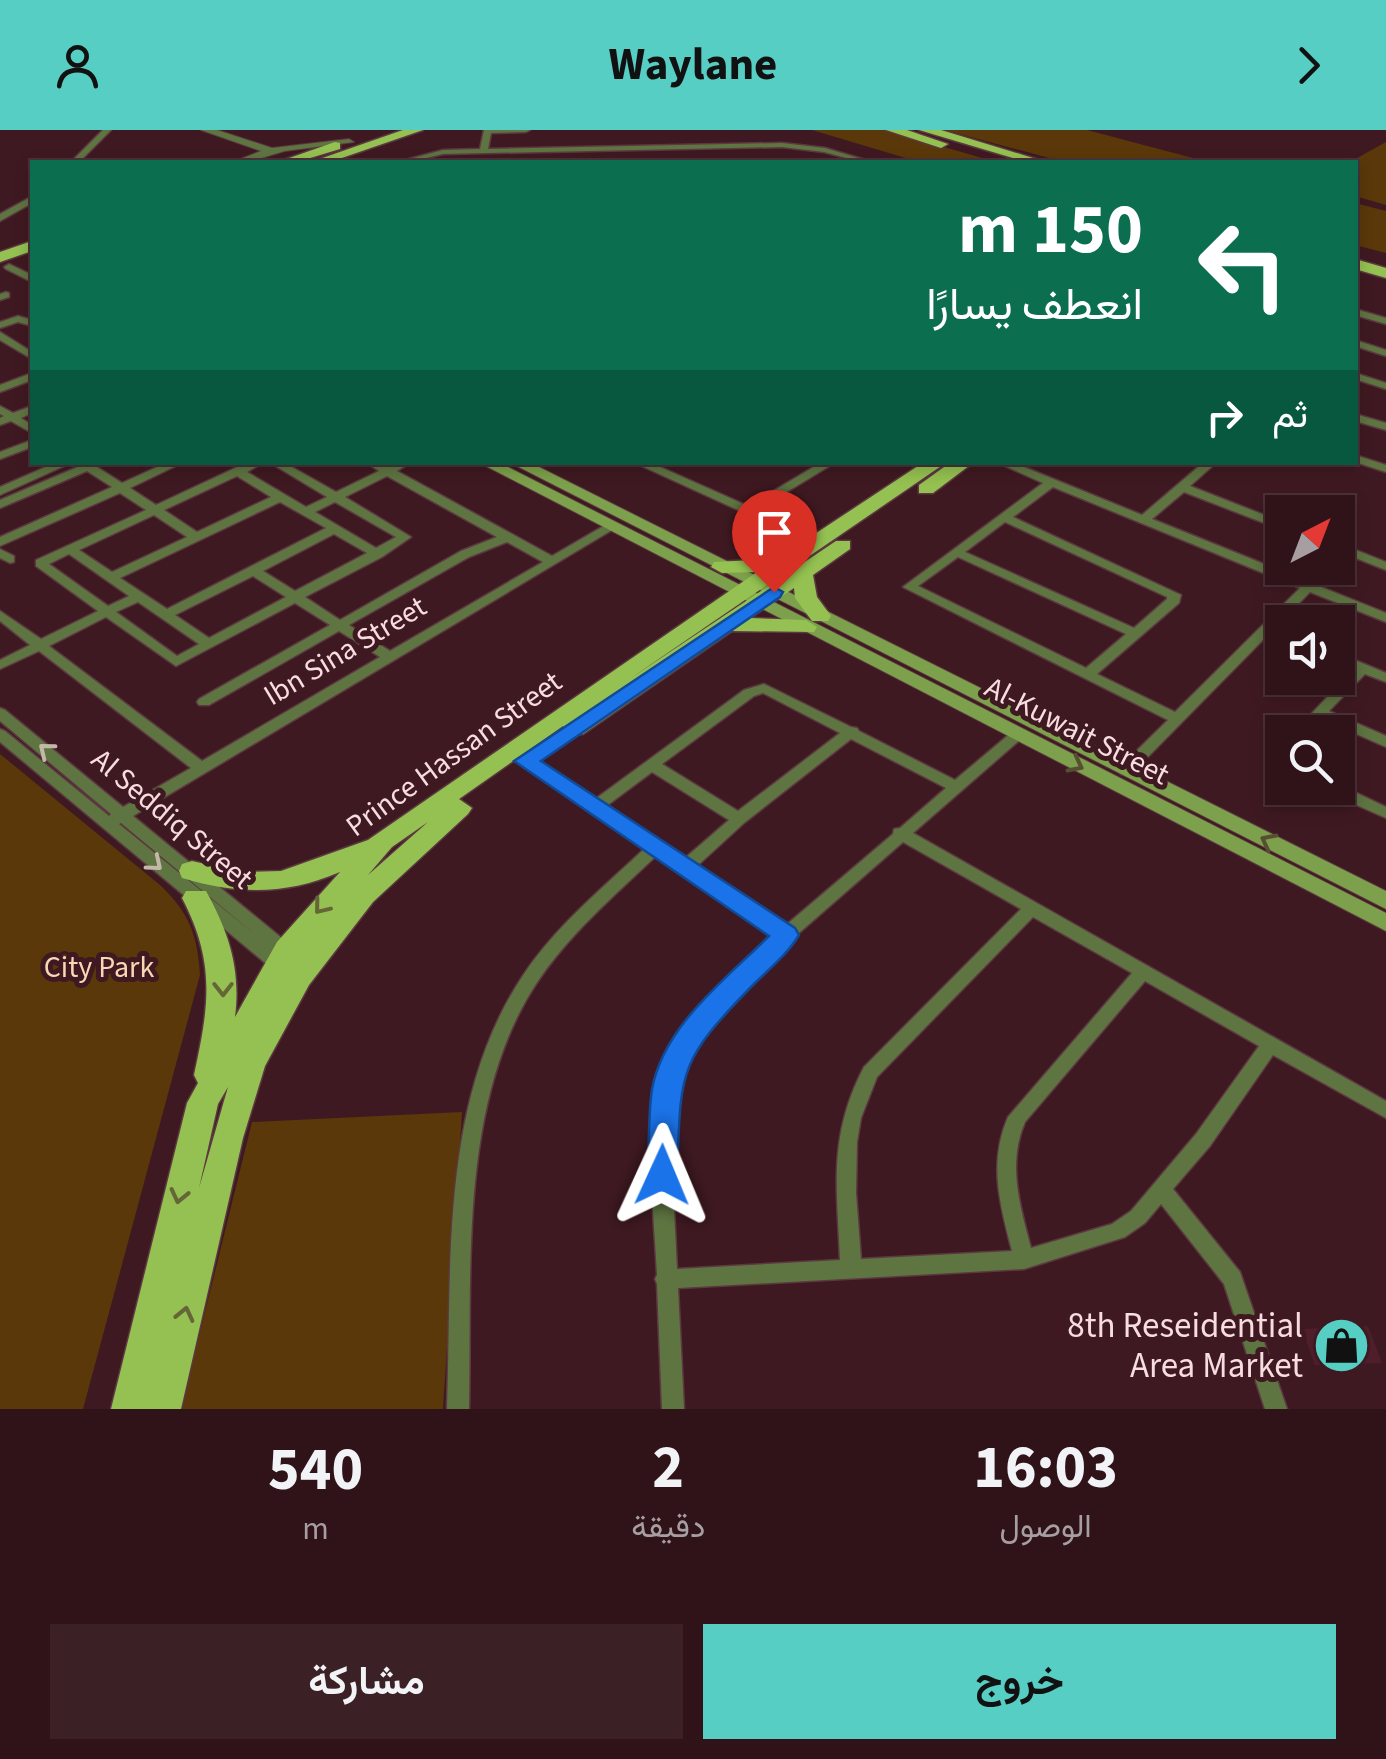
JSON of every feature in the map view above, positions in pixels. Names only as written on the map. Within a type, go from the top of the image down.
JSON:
[{"type":"main road","points":[[291,160],[382,130]]},
{"type":"main road","points":[[324,160],[416,130]]},
{"type":"main road","points":[[893,130],[997,160]]},
{"type":"main road","points":[[926,130],[1032,160]]},
{"type":"main road","points":[[3,265],[30,247]]},
{"type":"main road","points":[[1358,254],[1386,262]]},
{"type":"main road","points":[[3,265],[30,259]]},
{"type":"main road","points":[[1358,265],[1386,274]]},
{"type":"main road","points":[[491,465],[611,527],[716,572],[794,568],[813,621],[718,618],[716,572]]},
{"type":"main road","points":[[521,465],[716,572]]},
{"type":"main road","name":"Prince Hassan Street","points":[[794,568],[934,465]]},
{"type":"main road","name":"Prince Hassan Street","points":[[129,1409],[203,1102],[358,864],[383,840],[718,618],[960,465]]},
{"type":"main road","name":"Al-Kuwait Street","points":[[716,572],[1126,770],[1305,871],[1386,923]]},
{"type":"main road","name":"Prince Hassan Street","points":[[164,1409],[244,1083],[294,962],[437,823],[718,618]]},
{"type":"main road","name":"Al-Kuwait Street","points":[[813,621],[1017,734],[1305,871],[1386,901]]},
{"type":"main road","points":[[203,1102],[225,986],[216,932],[194,884],[283,883],[305,878],[383,840]]},
{"type":"street","points":[[77,160],[107,130]]},
{"type":"street","points":[[189,130],[232,149],[239,160]]},
{"type":"street","points":[[206,130],[255,148],[274,150],[348,142]]},
{"type":"street","points":[[484,150],[487,131],[526,130]]},
{"type":"street","points":[[618,130],[619,148]]},
{"type":"street","points":[[752,130],[756,146]]},
{"type":"street","points":[[408,160],[434,152],[756,146],[804,146],[860,160]]},
{"type":"street","points":[[563,160],[564,149]]},
{"type":"street","points":[[246,160],[274,150]]},
{"type":"street","points":[[0,218],[30,201]]},
{"type":"street","points":[[3,265],[30,278]]},
{"type":"street","points":[[1358,313],[1386,321]]},
{"type":"street","points":[[1358,326],[1370,316]]},
{"type":"street","points":[[0,325],[18,319],[30,322]]},
{"type":"street","points":[[0,335],[30,355]]},
{"type":"street","points":[[1358,344],[1386,352]]},
{"type":"street","points":[[0,351],[16,345]]},
{"type":"street","points":[[0,389],[30,377]]},
{"type":"street","points":[[1358,377],[1386,386]]},
{"type":"street","points":[[0,409],[6,420],[30,429]]},
{"type":"street","points":[[6,420],[30,410]]},
{"type":"street","points":[[1358,418],[1386,428]]},
{"type":"street","points":[[0,456],[30,443]]},
{"type":"street","points":[[1358,459],[1386,469]]},
{"type":"street","points":[[0,491],[61,465]]},
{"type":"street","points":[[0,504],[86,465]]},
{"type":"street","points":[[89,465],[196,537]]},
{"type":"street","points":[[0,542],[173,465]]},
{"type":"street","points":[[253,465],[40,563],[176,662],[405,537],[279,465]]},
{"type":"street","points":[[376,465],[552,561]]},
{"type":"street","points":[[306,512],[400,465]]},
{"type":"street","points":[[645,465],[749,512],[826,465]]},
{"type":"street","points":[[1007,465],[1386,618]]},
{"type":"street","points":[[1143,520],[1208,465]]},
{"type":"street","points":[[238,472],[378,554]]},
{"type":"street","points":[[1051,483],[912,583],[912,591],[1178,718]]},
{"type":"street","points":[[1182,486],[1265,519]]},
{"type":"street","points":[[112,577],[280,497]]},
{"type":"street","points":[[1004,517],[1170,590],[1174,600],[1086,675]]},
{"type":"street","name":"Ibn Sina Street","points":[[107,824],[611,527]]},
{"type":"street","points":[[166,614],[334,529]]},
{"type":"street","points":[[204,702],[465,554],[507,537]]},
{"type":"street","points":[[70,549],[208,644]]},
{"type":"street","points":[[956,552],[1134,634]]},
{"type":"street","points":[[1355,554],[1386,566]]},
{"type":"street","points":[[254,570],[389,658]]},
{"type":"street","points":[[1295,605],[1308,587]]},
{"type":"street","points":[[0,666],[139,596]]},
{"type":"street","points":[[0,615],[200,768]]},
{"type":"street","points":[[1126,770],[1265,641]]},
{"type":"street","points":[[1355,664],[1386,678]]},
{"type":"street","points":[[1363,668],[1320,713],[1386,742]]},
{"type":"street","points":[[595,807],[757,689],[772,689],[956,787]]},
{"type":"street","name":"Al Seddiq Street","points":[[0,713],[123,814],[194,884],[294,962]]},
{"type":"street","points":[[685,868],[852,731]]},
{"type":"street","name":"Al Seddiq Street","points":[[0,734],[107,824],[194,884],[294,962]]},
{"type":"street","points":[[673,1409],[664,1279],[661,1147],[666,1089],[676,1056],[701,1021],[786,935],[1017,734]]},
{"type":"street","points":[[525,761],[786,935]]},
{"type":"street","points":[[654,766],[739,820]]},
{"type":"street","points":[[1355,799],[1386,814]]},
{"type":"street","points":[[900,833],[1386,1110]]},
{"type":"street","points":[[458,1409],[469,1162],[488,1066],[520,995],[555,946],[655,848]]},
{"type":"street","points":[[850,1269],[848,1134],[854,1097],[870,1072],[1032,908]]},
{"type":"street","points":[[1024,1260],[1010,1198],[1006,1137],[1017,1117],[1142,973]]},
{"type":"street","points":[[664,1279],[1024,1260],[1118,1231],[1138,1217],[1203,1140],[1270,1045]]},
{"type":"street","points":[[1162,1189],[1233,1279],[1276,1409]]},
{"type":"shaded area","name":"8th Reseidential Area Market","points":[[1368,1326],[1382,1363],[1315,1365],[1302,1329]]},
{"type":"green space","points":[[812,130],[885,130],[989,160],[912,160]]},
{"type":"green space","points":[[945,130],[1087,130],[1200,160],[1057,160]]},
{"type":"green space","points":[[1386,142],[1386,205],[1358,197],[1358,160],[1354,160]]},
{"type":"green space","points":[[1358,204],[1386,211],[1386,253],[1358,246]]},
{"type":"green space","name":"City Park","points":[[0,754],[160,885],[185,915],[199,961],[200,975],[83,1409],[0,1409]]},
{"type":"green space","points":[[462,1112],[443,1409],[181,1409],[252,1122]]},
{"type":"place","name":"8th Reseidential Area Market","points":[[1342,1346]]},
{"type":"route","points":[[662,1175],[666,1089],[676,1056],[701,1021],[786,935],[525,761],[774,592]]}]
